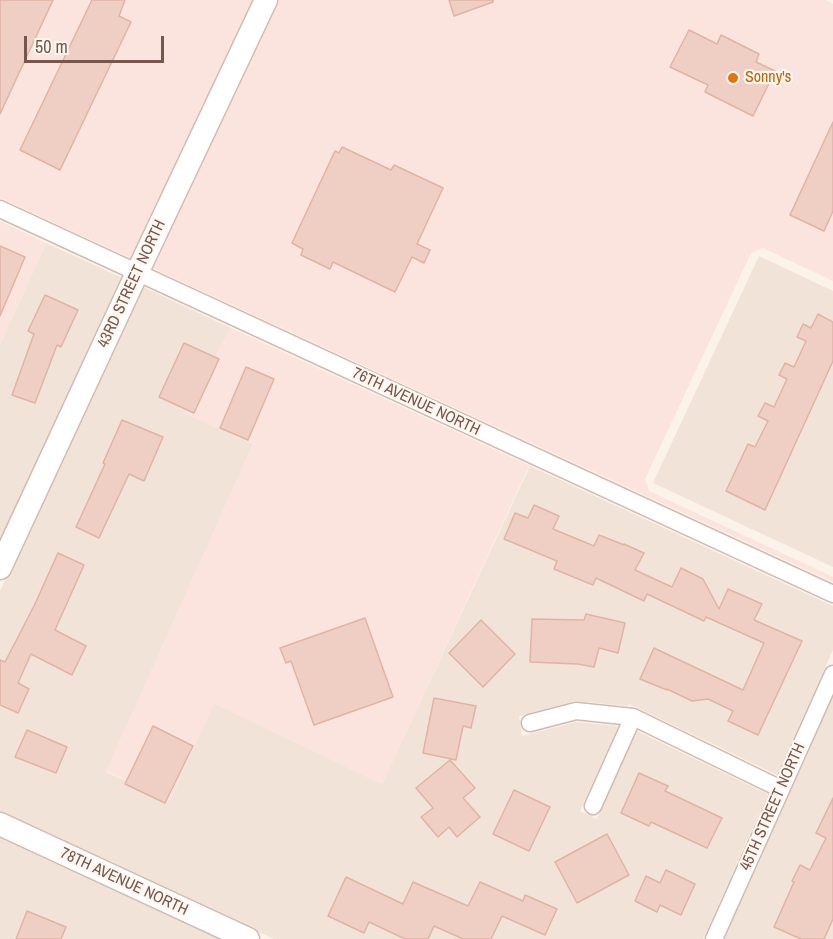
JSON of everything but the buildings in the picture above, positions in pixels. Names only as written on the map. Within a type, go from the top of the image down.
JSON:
[{"type":"street","name":"43RD STREET NORTH","points":[[0,568],[266,0]]},
{"type":"street","name":"76TH AVENUE NORTH","points":[[0,209],[833,594]]},
{"type":"street","name":"45TH STREET NORTH","points":[[714,939],[833,674]]},
{"type":"street","points":[[530,723],[576,711],[633,717],[782,789]]},
{"type":"street","points":[[593,806],[633,717]]},
{"type":"street","name":"78TH AVENUE NORTH","points":[[0,824],[248,939]]},
{"type":"shaded area","points":[[0,0],[255,0],[133,259],[0,198]]},
{"type":"shaded area","points":[[277,0],[825,0],[833,4],[833,281],[763,248],[751,253],[645,479],[649,491],[833,577],[833,582],[150,267]]},
{"type":"shaded area","points":[[0,221],[46,243],[0,345]]},
{"type":"shaded area","points":[[46,243],[123,278],[0,545],[0,345]]},
{"type":"shaded area","points":[[759,256],[833,291],[833,567],[653,483]]},
{"type":"shaded area","points":[[141,286],[231,328],[184,413],[253,444],[106,772],[170,800],[214,703],[382,784],[530,466],[833,606],[833,650],[777,775],[629,704],[628,706],[574,701],[519,716],[522,736],[576,722],[618,726],[580,811],[597,819],[637,731],[768,794],[703,939],[274,939],[0,812],[0,591]]},
{"type":"shaded area","points":[[231,328],[643,518],[529,466],[382,784],[214,704],[170,800],[106,771],[253,444],[184,413]]},
{"type":"shaded area","points":[[833,697],[833,939],[724,939]]},
{"type":"shaded area","points":[[0,836],[223,939],[0,939]]},
{"type":"place","name":"Sonny's","points":[[733,78]]}]
